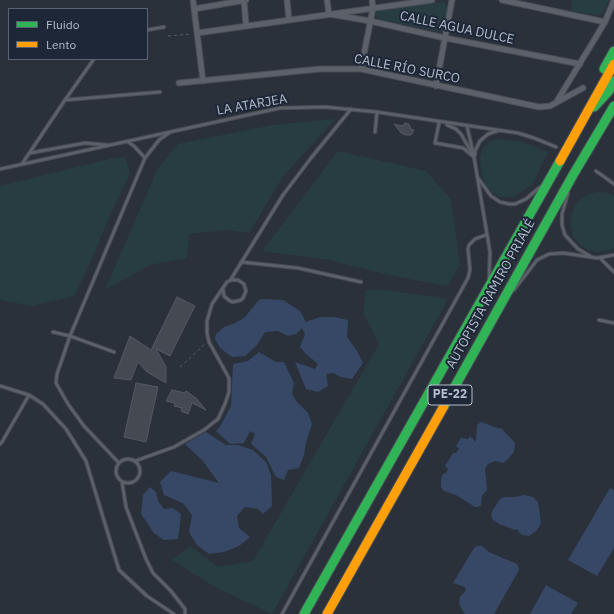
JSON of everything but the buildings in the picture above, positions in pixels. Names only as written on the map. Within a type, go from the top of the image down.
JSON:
[{"type":"highway","points":[[586,116],[588,102],[593,87],[614,51]]},
{"type":"highway","points":[[586,116],[614,64]]},
{"type":"highway","points":[[586,116],[608,92],[614,81]]},
{"type":"highway","name":"AUTOPISTA RAMIRO PRIALÉ","points":[[327,614],[572,175],[613,105]]},
{"type":"highway","name":"AUTOPISTA RAMIRO PRIALÉ","points":[[304,614],[586,116]]},
{"type":"street","points":[[193,0],[203,81]]},
{"type":"street","points":[[194,9],[244,0],[246,26]]},
{"type":"street","points":[[287,0],[289,20]]},
{"type":"street","points":[[327,0],[329,14]]},
{"type":"street","points":[[361,69],[373,8],[372,0]]},
{"type":"street","name":"CALLE AGUA DULCE","points":[[197,33],[373,8],[411,1],[432,0]]},
{"type":"street","points":[[436,86],[452,0]]},
{"type":"street","points":[[502,0],[605,22]]},
{"type":"street","points":[[557,102],[605,22],[614,0]]},
{"type":"street","name":"CALLE AGUA DULCE","points":[[329,14],[580,64]]},
{"type":"street","name":"CALLE RÍO SURCO","points":[[179,83],[320,69],[361,69],[538,107],[550,106],[583,88]]},
{"type":"lane","points":[[148,30],[164,27]]},
{"type":"lane","points":[[21,164],[93,60]]},
{"type":"lane","points":[[65,100],[160,92]]},
{"type":"lane","name":"LA ATARJEA","points":[[0,169],[280,108],[325,106],[377,112],[518,134],[534,138],[556,147]]},
{"type":"lane","points":[[135,461],[174,447],[190,439],[218,419],[226,404],[229,392],[229,378],[209,342],[207,321],[212,304],[217,294],[230,280],[283,195],[351,109]]},
{"type":"lane","points":[[375,132],[377,112]]},
{"type":"lane","points":[[439,122],[435,143],[463,148],[474,157]]},
{"type":"lane","points":[[444,123],[461,134],[474,157]]},
{"type":"lane","points":[[468,126],[490,252],[490,268],[486,295]]},
{"type":"lane","points":[[119,463],[84,426],[68,404],[56,383],[57,374],[70,336],[145,158],[159,140],[171,131]]},
{"type":"lane","points":[[474,157],[480,141],[488,134],[499,131]]},
{"type":"lane","points":[[127,142],[134,146],[145,158]]},
{"type":"lane","points":[[29,153],[85,143],[111,145]]},
{"type":"lane","points":[[478,178],[487,192],[495,200],[515,204],[531,195],[543,184],[558,166]]},
{"type":"lane","points":[[596,172],[614,184]]},
{"type":"lane","points":[[572,175],[562,214],[562,225],[565,235],[570,242],[592,258]]},
{"type":"lane","points":[[282,614],[468,278],[470,270],[469,245],[475,238],[486,234]]},
{"type":"lane","points":[[496,312],[538,260],[543,257],[550,254],[563,253],[592,258],[601,258],[614,255]]},
{"type":"lane","points":[[601,258],[614,272]]},
{"type":"lane","points":[[241,262],[298,268],[361,282]]},
{"type":"lane","points":[[223,289],[224,296],[230,301],[237,302],[243,298],[246,291],[244,284],[238,280],[230,280]]},
{"type":"lane","points":[[600,320],[614,323]]},
{"type":"lane","points":[[53,332],[70,336],[114,352]]},
{"type":"lane","points":[[0,386],[29,395],[43,404],[66,430],[86,461],[119,570],[147,596],[174,614]]},
{"type":"lane","points":[[0,444],[29,395]]},
{"type":"lane","points":[[122,482],[127,483],[137,480],[140,475],[140,470],[139,465],[135,461],[127,459],[119,463],[116,468],[118,478],[122,482],[126,507],[153,573],[171,591],[185,609],[185,614]]},
{"type":"path","points":[[168,36],[197,33]]},
{"type":"path","points":[[180,367],[209,342]]},
{"type":"green space","points":[[572,0],[609,0],[603,13],[599,15],[571,11]]},
{"type":"green space","points":[[444,2],[448,9],[444,28],[441,32],[378,19],[376,16],[376,10],[379,9]]},
{"type":"green space","points":[[335,119],[282,178],[249,233],[226,230],[189,234],[187,258],[150,265],[105,290],[157,170],[178,144],[273,125]]},
{"type":"green space","points":[[497,139],[523,142],[548,152],[532,185],[513,197],[500,197],[492,192],[485,185],[482,175],[480,160],[482,149],[488,142]]},
{"type":"green space","points":[[338,151],[426,171],[451,199],[460,265],[447,286],[394,276],[329,260],[262,251]]},
{"type":"green space","points":[[125,157],[130,173],[74,296],[31,306],[0,300],[0,186],[110,159]]},
{"type":"green space","points":[[599,192],[608,193],[614,196],[614,248],[608,251],[597,252],[587,249],[579,244],[573,235],[570,225],[571,215],[575,205],[589,194]]},
{"type":"green space","points":[[366,290],[386,290],[448,299],[272,614],[215,587],[172,560],[190,546],[218,567],[253,561],[379,344],[363,313]]},
{"type":"water","points":[[261,299],[283,300],[300,311],[306,322],[320,317],[334,317],[348,320],[347,337],[363,363],[352,379],[341,377],[333,373],[326,374],[328,386],[318,392],[306,389],[295,362],[315,369],[318,364],[300,347],[305,334],[302,328],[296,334],[288,336],[278,331],[265,332],[257,345],[245,356],[232,357],[220,348],[215,339],[216,334],[224,327],[244,318]]},
{"type":"water","points":[[259,352],[276,362],[284,362],[294,383],[292,394],[297,402],[308,413],[312,424],[299,468],[288,470],[284,480],[276,477],[266,457],[251,444],[255,434],[250,431],[244,443],[230,444],[216,431],[221,425],[231,406],[233,364],[248,361]]},
{"type":"water","points":[[481,422],[502,429],[515,443],[514,452],[507,460],[503,463],[495,461],[488,464],[485,468],[487,490],[482,496],[481,505],[475,507],[456,495],[444,491],[441,487],[441,480],[443,474],[446,473],[448,469],[445,466],[453,453],[456,453],[459,449],[456,446],[461,438],[468,439],[470,436],[476,442],[477,425]]},
{"type":"water","points":[[206,432],[226,445],[238,445],[253,450],[266,462],[271,475],[272,506],[263,514],[258,509],[245,507],[237,516],[239,528],[250,537],[239,546],[224,552],[209,554],[197,545],[189,532],[192,515],[183,503],[164,495],[160,482],[171,471],[219,483],[202,460],[185,444]]},
{"type":"water","points":[[150,487],[156,492],[158,501],[164,509],[173,508],[181,514],[178,539],[164,540],[154,533],[141,514],[143,495]]},
{"type":"water","points":[[610,488],[614,490],[614,548],[597,576],[568,560]]},
{"type":"water","points":[[524,495],[533,497],[538,502],[541,523],[537,530],[529,536],[522,535],[518,529],[515,530],[499,524],[493,520],[491,515],[500,499],[504,497]]},
{"type":"water","points":[[477,546],[482,546],[489,552],[517,564],[519,570],[494,614],[465,614],[459,602],[460,597],[466,590],[465,587],[453,583],[474,548]]},
{"type":"water","points":[[546,585],[578,603],[571,614],[530,614]]},
{"type":"traffic: fast","points":[[604,69],[614,51]]},
{"type":"traffic: fast","points":[[594,107],[608,92],[614,81]]},
{"type":"traffic: fast","points":[[444,406],[573,175],[614,106]]},
{"type":"traffic: fast","points":[[304,614],[560,161]]},
{"type":"traffic: slow","points":[[560,161],[614,64]]},
{"type":"traffic: slow","points":[[327,614],[444,406]]}]
